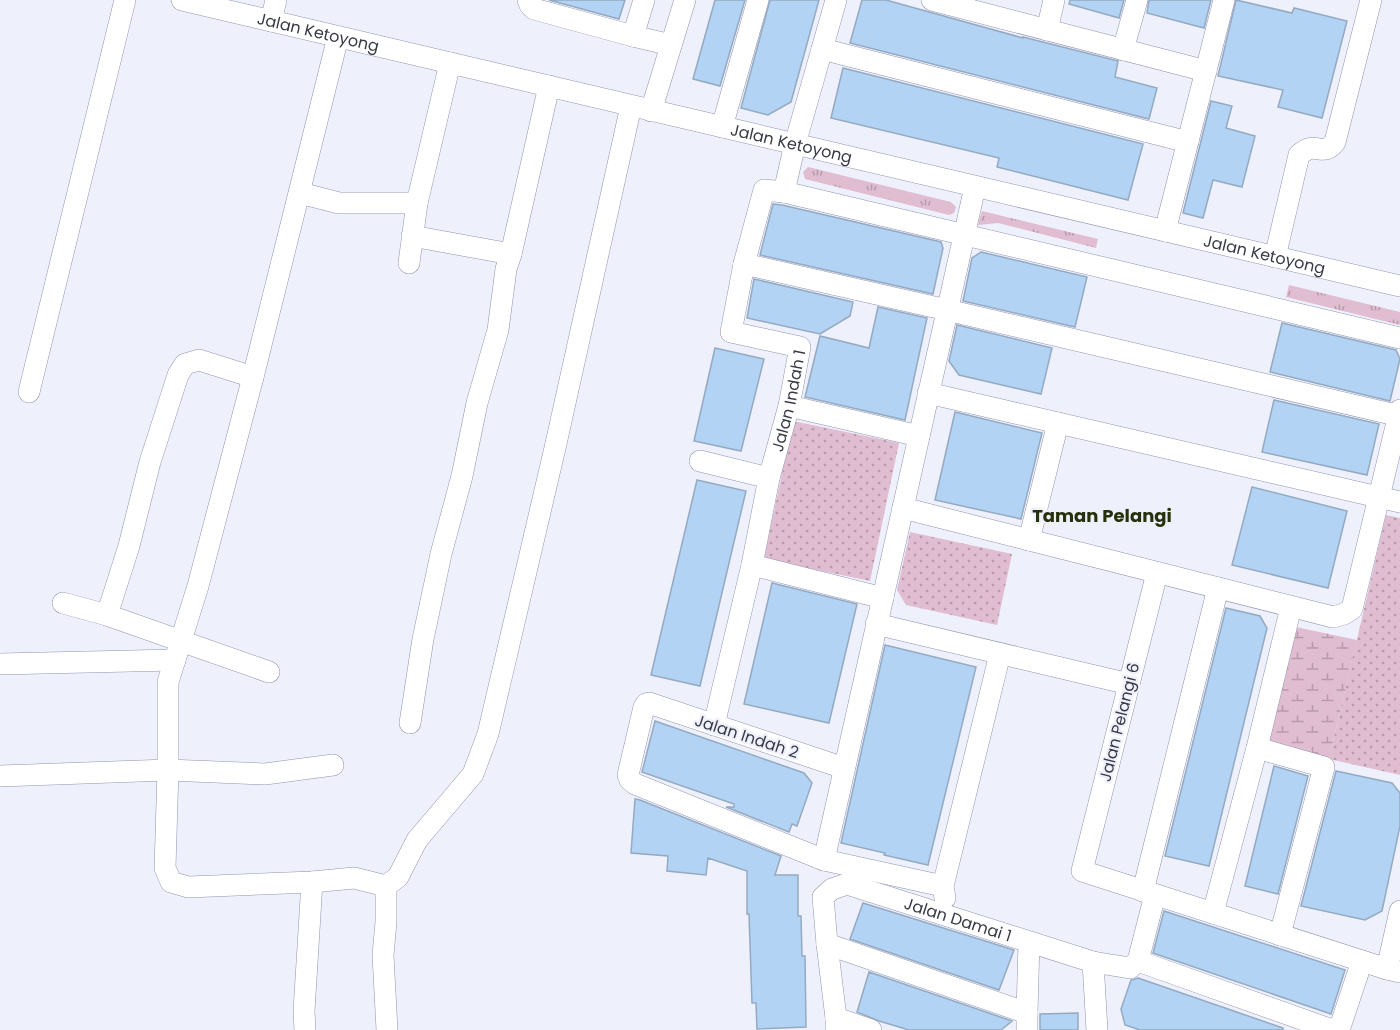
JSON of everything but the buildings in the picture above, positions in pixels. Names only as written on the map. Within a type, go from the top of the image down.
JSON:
[{"type":"street","points":[[29,392],[125,0]]},
{"type":"street","name":"Jalan Ketoyong","points":[[182,0],[1400,286]]},
{"type":"street","points":[[272,21],[276,0]]},
{"type":"street","points":[[528,0],[534,9],[671,45]]},
{"type":"street","points":[[633,36],[644,0]]},
{"type":"street","points":[[386,886],[398,877],[417,840],[473,774],[488,734],[555,448],[641,108],[671,45],[685,0]]},
{"type":"street","points":[[722,127],[758,0]]},
{"type":"street","points":[[836,0],[795,144],[784,192],[1400,338]]},
{"type":"street","points":[[932,0],[1206,71]]},
{"type":"street","points":[[1047,30],[1054,0]]},
{"type":"street","points":[[1123,50],[1137,0]]},
{"type":"street","points":[[1165,231],[1224,0]]},
{"type":"street","points":[[1275,257],[1299,156],[1305,149],[1326,150],[1331,148],[1335,142],[1371,0]]},
{"type":"street","points":[[338,37],[198,586],[168,682],[165,868],[171,882],[188,887],[354,878],[386,886]]},
{"type":"street","points":[[822,49],[1188,142]]},
{"type":"street","points":[[409,263],[417,203],[450,63]]},
{"type":"street","points":[[410,723],[423,639],[441,554],[462,476],[477,403],[498,330],[506,269],[549,86]]},
{"type":"street","points":[[943,886],[824,860],[975,187]]},
{"type":"street","name":"Jalan Indah 1","points":[[714,725],[752,565],[769,478],[789,406],[800,347],[731,332],[744,264],[764,190],[784,192]]},
{"type":"street","points":[[300,193],[339,204],[417,203]]},
{"type":"street","points":[[412,236],[511,254]]},
{"type":"street","points":[[744,264],[1400,414],[1352,609],[1333,617],[903,508]]},
{"type":"street","points":[[107,615],[129,546],[150,462],[181,369],[185,364],[199,360],[253,376]]},
{"type":"street","points":[[928,393],[1400,502]]},
{"type":"street","points":[[789,406],[919,436]]},
{"type":"street","points":[[1029,540],[1058,423]]},
{"type":"street","points":[[700,461],[769,478]]},
{"type":"street","points":[[752,565],[883,598]]},
{"type":"street","name":"Jalan Pelangi 6","points":[[1149,893],[1082,871],[1157,573]]},
{"type":"street","points":[[1218,588],[1149,893],[1138,961],[1332,1030]]},
{"type":"street","points":[[63,603],[107,615],[178,650],[269,672]]},
{"type":"street","points":[[1213,914],[1291,607]]},
{"type":"street","points":[[876,624],[1129,684]]},
{"type":"street","points":[[0,664],[178,650]]},
{"type":"street","points":[[947,916],[943,886],[1000,654]]},
{"type":"street","name":"Jalan Indah 2","points":[[824,860],[635,784],[628,775],[644,707],[649,703],[844,768]]},
{"type":"street","points":[[1257,748],[1324,767],[1280,935]]},
{"type":"street","points":[[0,776],[168,770],[265,774],[333,765]]},
{"type":"street","points":[[305,1030],[304,1011],[312,882]]},
{"type":"street","name":"Jalan Damai 1","points":[[827,944],[823,897],[832,889],[847,884],[1094,962],[1130,968],[1138,961]]},
{"type":"street","points":[[386,886],[383,955],[387,1030]]},
{"type":"street","points":[[1149,893],[1394,970],[1400,911]]},
{"type":"street","points":[[871,1030],[836,1024],[827,944],[1027,1022],[1029,942]]},
{"type":"street","points":[[1339,1030],[1362,961]]},
{"type":"street","points":[[1094,962],[1097,1030]]},
{"type":"green space","points":[[808,167],[951,202],[956,207],[954,213],[949,215],[805,179],[803,172]]},
{"type":"green space","points":[[982,211],[1098,239],[1096,248],[998,223],[978,225]]},
{"type":"green space","points":[[1289,285],[1400,312],[1400,325],[1286,297]]},
{"type":"green space","points":[[793,421],[899,443],[870,581],[764,559]]},
{"type":"green space","points":[[1386,515],[1400,518],[1400,775],[1329,759]]},
{"type":"green space","points":[[910,532],[1012,554],[997,625],[906,605],[897,590]]},
{"type":"green space","points":[[1291,626],[1357,640],[1329,759],[1265,744]]},
{"type":"district","name":"Taman Pelangi","points":[[1102,516]]}]
